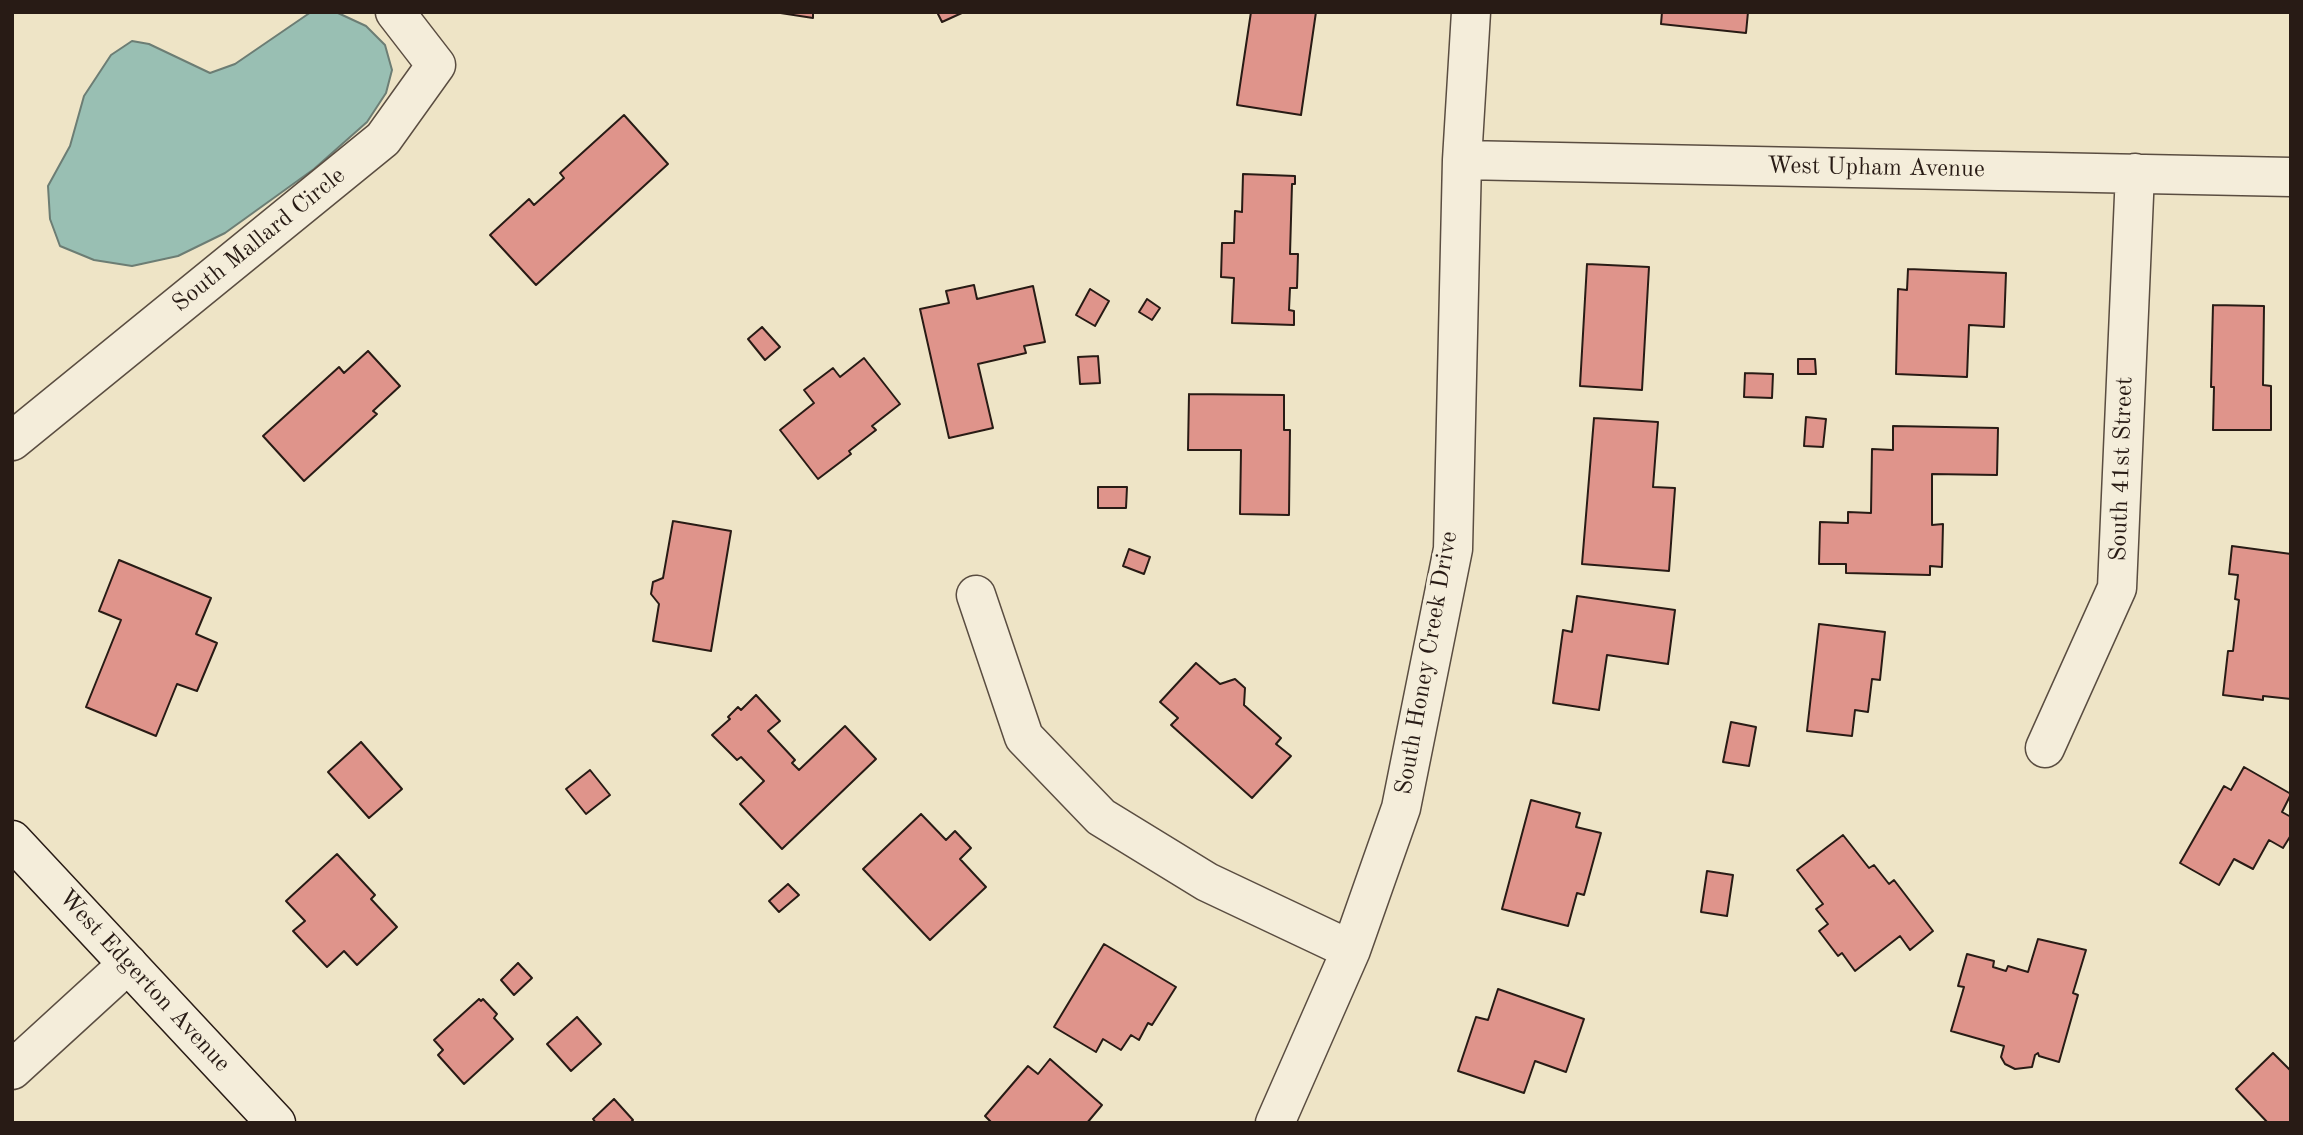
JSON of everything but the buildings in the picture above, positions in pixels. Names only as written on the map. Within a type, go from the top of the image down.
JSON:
[{"type":"street","name":"South Mallard Circle","points":[[12,441],[383,139],[436,65],[395,12]]},
{"type":"street","name":"South Honey Creek Drive","points":[[1275,1123],[1351,950],[1401,808],[1453,550],[1462,160],[1471,12]]},
{"type":"street","name":"West Upham Avenue","points":[[1462,160],[2291,177]]},
{"type":"street","name":"South 41st Street","points":[[2045,748],[2117,588],[2135,173]]},
{"type":"street","points":[[976,595],[1024,737],[1101,817],[1208,882],[1351,950]]},
{"type":"street","name":"West Edgerton Avenue","points":[[12,840],[276,1123]]},
{"type":"street","points":[[12,1070],[128,964]]},
{"type":"water","points":[[311,12],[338,13],[366,26],[385,45],[392,70],[386,93],[367,122],[314,169],[225,233],[178,256],[132,266],[94,260],[60,246],[50,219],[48,186],[70,146],[84,96],[111,55],[132,41],[149,44],[210,73],[235,64]]}]
